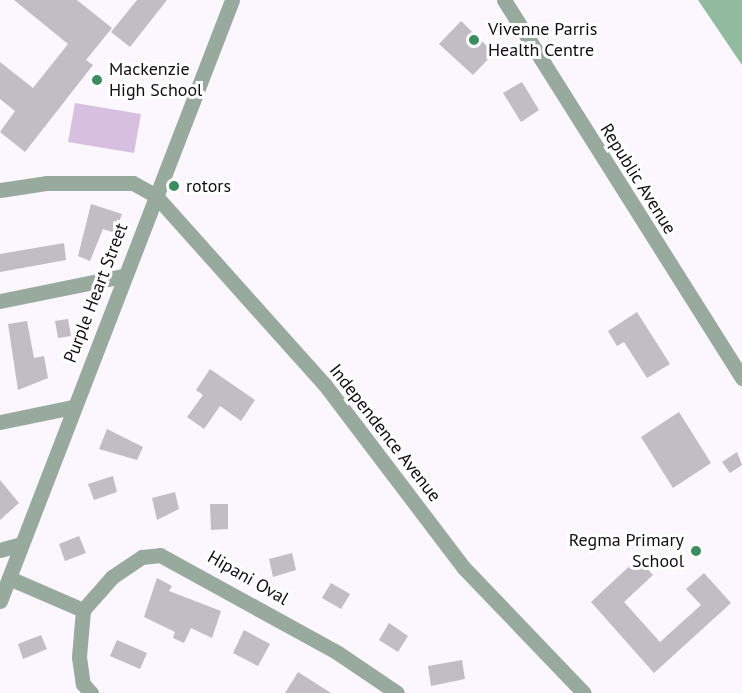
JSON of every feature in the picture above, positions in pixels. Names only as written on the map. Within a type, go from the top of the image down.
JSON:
[{"type":"street","name":"Purple Heart Street","points":[[0,601],[123,276],[232,0]]},
{"type":"street","name":"Republic Avenue","points":[[504,0],[742,378]]},
{"type":"street","points":[[0,190],[47,183],[133,183],[155,195]]},
{"type":"street","name":"Independence Avenue","points":[[155,195],[325,385],[464,568],[584,693]]},
{"type":"street","points":[[0,301],[123,276]]},
{"type":"street","points":[[0,422],[73,407]]},
{"type":"street","points":[[0,550],[21,544]]},
{"type":"street","name":"Hipani Oval","points":[[83,610],[112,577],[142,557],[159,555],[318,641],[397,693]]},
{"type":"street","points":[[9,578],[83,610],[79,657],[82,684],[91,693]]},
{"type":"shaded area","points":[[698,0],[742,0],[742,65]]},
{"type":"shaded area","points":[[75,103],[141,114],[134,153],[68,142]]},
{"type":"building","points":[[14,0],[77,0],[112,28],[86,60],[93,65],[25,152],[0,132],[15,111],[0,99],[0,62],[33,88],[68,44]]},
{"type":"building","points":[[137,0],[167,0],[130,47],[111,32]]},
{"type":"building","points":[[461,21],[494,53],[473,75],[439,44]]},
{"type":"building","points":[[522,82],[539,110],[521,122],[503,93]]},
{"type":"building","points":[[91,204],[122,214],[115,233],[103,229],[90,261],[78,256]]},
{"type":"building","points":[[64,243],[66,260],[0,272],[0,254]]},
{"type":"building","points":[[637,312],[670,364],[647,378],[624,342],[617,346],[608,331]]},
{"type":"building","points":[[68,319],[71,336],[58,338],[55,321]]},
{"type":"building","points":[[27,321],[34,358],[44,356],[48,378],[18,390],[8,324]]},
{"type":"building","points":[[210,369],[255,400],[241,421],[220,406],[204,429],[187,417],[203,395],[196,390]]},
{"type":"building","points":[[679,412],[711,463],[673,488],[641,437]]},
{"type":"building","points":[[107,429],[143,447],[137,460],[99,449]]},
{"type":"building","points":[[737,452],[742,465],[730,473],[722,462]]},
{"type":"building","points":[[113,476],[117,492],[94,500],[88,484]]},
{"type":"building","points":[[0,480],[19,503],[0,520]]},
{"type":"building","points":[[175,492],[179,509],[157,520],[152,498]]},
{"type":"building","points":[[210,504],[228,504],[228,529],[211,530]]},
{"type":"building","points":[[79,536],[86,553],[65,561],[59,544]]},
{"type":"building","points":[[292,553],[296,570],[273,577],[269,559]]},
{"type":"building","points":[[638,558],[653,575],[624,602],[660,642],[701,605],[686,589],[704,573],[731,603],[654,673],[591,602]]},
{"type":"building","points":[[157,578],[172,586],[169,591],[221,611],[212,638],[191,628],[184,643],[173,638],[175,632],[144,617]]},
{"type":"building","points":[[331,583],[350,594],[341,609],[322,598]]},
{"type":"building","points":[[389,623],[408,636],[398,652],[379,640]]},
{"type":"building","points":[[244,630],[270,644],[258,666],[233,653]]},
{"type":"building","points":[[41,635],[47,649],[23,659],[18,644]]},
{"type":"building","points":[[117,640],[147,653],[140,669],[110,656]]},
{"type":"building","points":[[462,660],[465,679],[431,686],[428,666]]},
{"type":"building","points":[[298,672],[331,693],[285,693]]},
{"type":"place","name":"Vivenne Parris Health Centre","points":[[474,40]]},
{"type":"place","name":"Mackenzie High School","points":[[97,80]]},
{"type":"place","name":"rotors","points":[[174,186]]},
{"type":"place","name":"Regma Primary School","points":[[696,551]]}]
